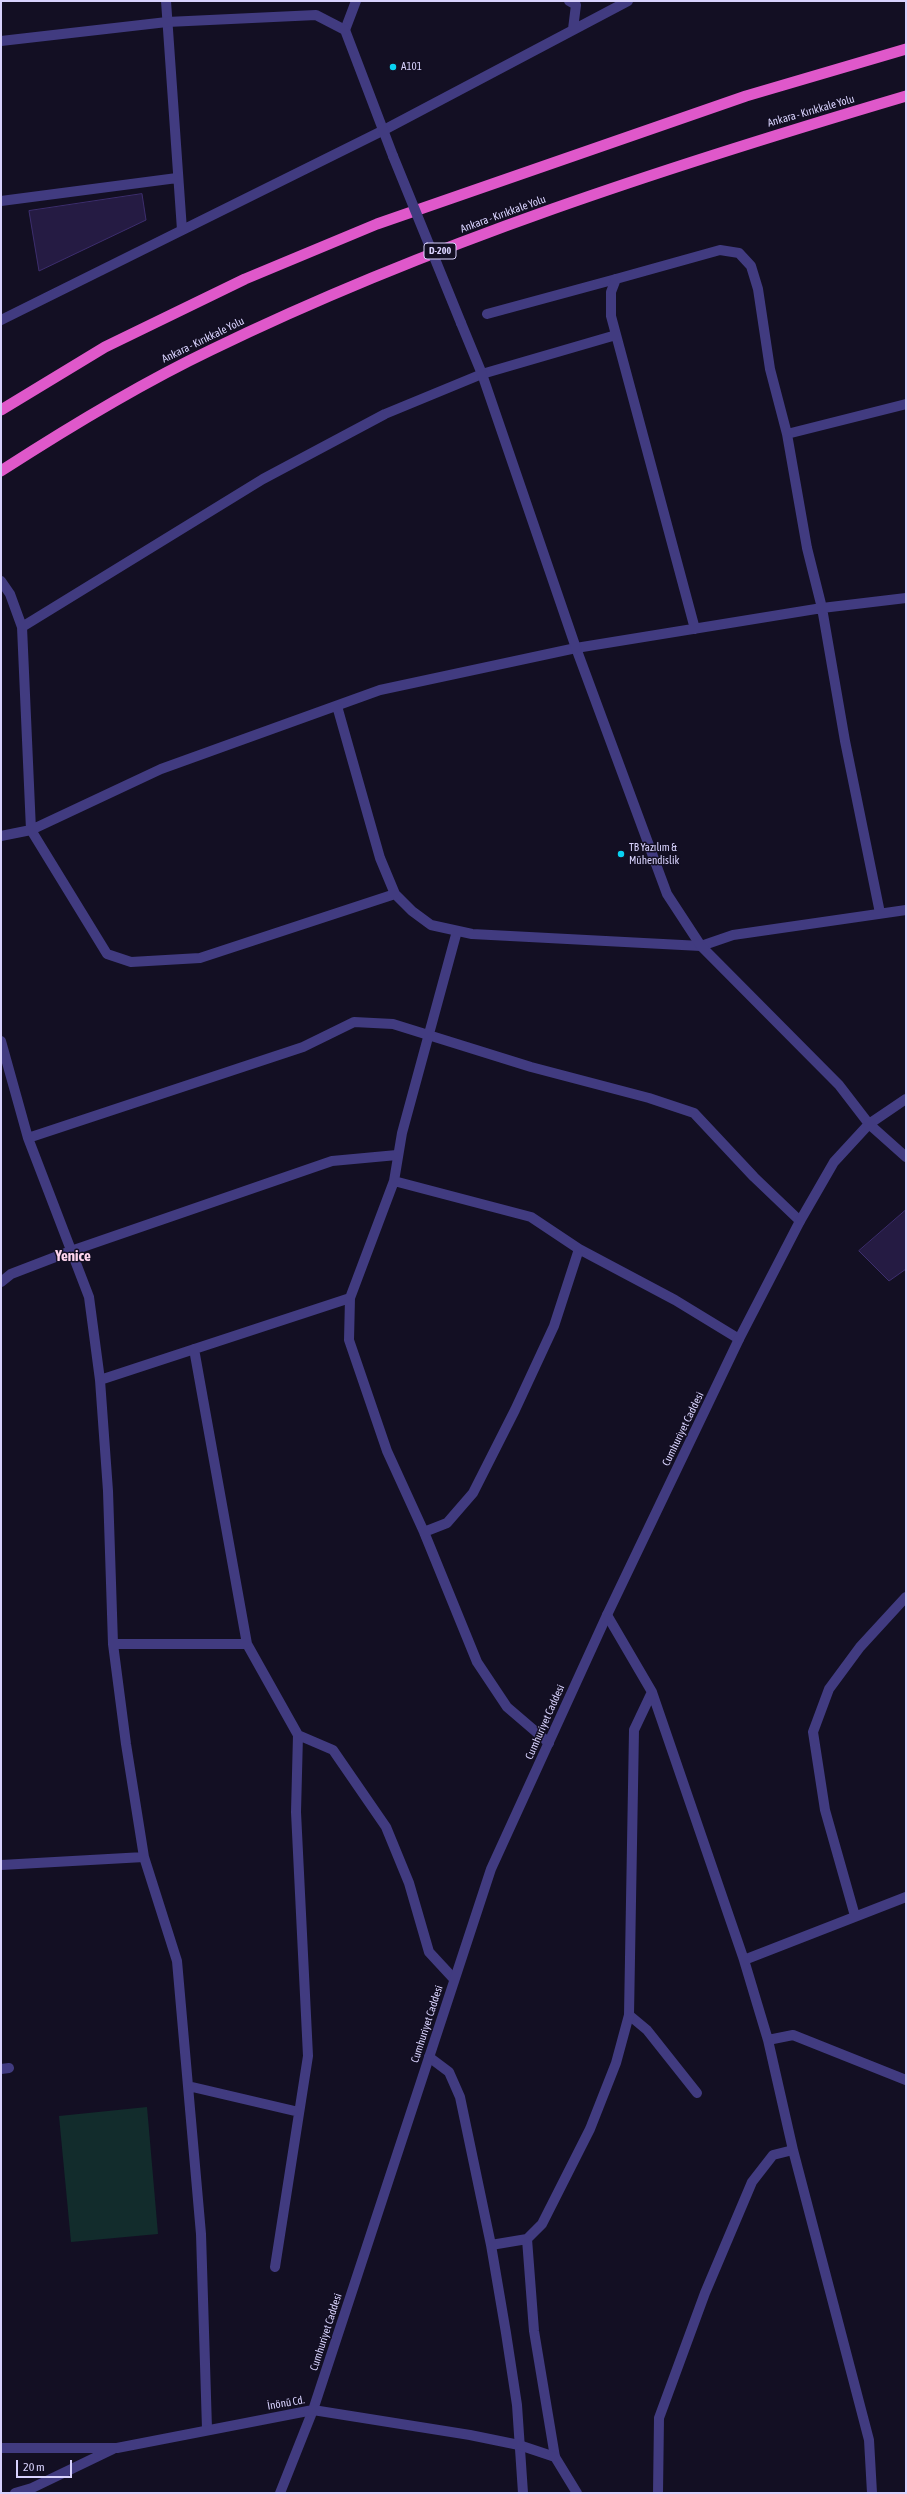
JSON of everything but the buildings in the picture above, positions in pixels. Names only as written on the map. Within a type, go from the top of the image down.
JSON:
[{"type":"highway","points":[[1,410],[104,347],[245,279],[377,224],[746,96],[906,49]]},
{"type":"highway","name":"Ankara - Kırıkkale Yolu","points":[[1,471],[114,401],[209,351],[391,269],[506,226],[750,142],[906,96]]},
{"type":"street","points":[[166,1],[177,178],[182,230]]},
{"type":"street","points":[[356,1],[346,30],[382,131],[482,374],[576,648],[667,894],[701,946],[839,1085],[869,1124],[906,1157]]},
{"type":"street","points":[[569,1],[576,5],[573,29]]},
{"type":"street","points":[[1,320],[382,131],[628,1]]},
{"type":"street","points":[[1,41],[167,22],[316,15],[346,30]]},
{"type":"street","points":[[1,201],[177,178]]},
{"type":"street","points":[[487,314],[720,250],[739,253],[751,266],[758,290],[770,369],[787,434],[807,548],[822,608],[845,742],[880,913]]},
{"type":"street","points":[[616,279],[611,292],[611,316],[696,629]]},
{"type":"street","points":[[22,627],[263,479],[385,414],[482,374],[616,335]]},
{"type":"street","points":[[787,434],[906,404]]},
{"type":"street","points":[[1,581],[10,594],[22,627],[31,830],[108,954],[131,962],[200,958],[395,894]]},
{"type":"street","points":[[1,836],[31,830],[161,769],[380,690],[576,648],[822,608],[906,598]]},
{"type":"street","points":[[337,706],[380,858],[395,894],[412,911],[431,925],[472,934],[701,946],[733,936],[906,910]]},
{"type":"street","points":[[457,931],[397,1155],[394,1180],[350,1298],[349,1340],[387,1451],[424,1532],[477,1662],[507,1707],[549,1743]]},
{"type":"street","points":[[28,1138],[303,1047],[354,1022],[393,1024],[428,1036],[694,1113],[754,1177],[800,1221]]},
{"type":"street","points":[[1,1041],[28,1138],[89,1297],[100,1380],[108,1491],[113,1644],[144,1857],[177,1961],[201,2234],[207,2429]]},
{"type":"street","name":"Cumhuriyet Caddesi","points":[[280,2493],[313,2410],[491,1869],[607,1615],[739,1339],[800,1221],[834,1162],[869,1124],[906,1099]]},
{"type":"street","points":[[1,1282],[11,1274],[71,1251],[332,1161],[397,1155]]},
{"type":"street","points":[[394,1180],[531,1217],[579,1249],[675,1300],[739,1339]]},
{"type":"street","points":[[424,1532],[447,1523],[473,1493],[515,1410],[554,1326],[579,1249]]},
{"type":"street","points":[[100,1380],[350,1298]]},
{"type":"street","points":[[194,1349],[247,1644],[298,1734],[296,1812],[308,2056],[275,2267]]},
{"type":"street","points":[[855,1916],[825,1810],[813,1732],[828,1689],[860,1647],[906,1597]]},
{"type":"street","points":[[607,1615],[652,1692],[744,1960],[768,2040],[793,2150],[869,2440],[872,2493]]},
{"type":"street","points":[[113,1644],[247,1644]]},
{"type":"street","points":[[491,2244],[527,2239],[542,2224],[590,2129],[616,2063],[629,2015],[634,1730],[652,1692]]},
{"type":"street","points":[[298,1734],[333,1750],[386,1827],[409,1883],[429,1952],[454,1979]]},
{"type":"street","points":[[1,1865],[144,1857]]},
{"type":"street","points":[[744,1960],[906,1897]]},
{"type":"street","points":[[629,2015],[647,2030],[678,2072],[697,2093]]},
{"type":"street","points":[[768,2040],[794,2035],[906,2080]]},
{"type":"street","points":[[429,2057],[449,2072],[460,2097],[491,2244],[517,2405],[523,2493]]},
{"type":"street","points":[[188,2086],[299,2112]]},
{"type":"street","points":[[658,2493],[659,2418],[705,2293],[752,2182],[773,2154],[793,2150]]},
{"type":"street","points":[[527,2239],[534,2331],[555,2457],[577,2493]]},
{"type":"street","name":"İnönü Cd.","points":[[1,2448],[117,2448],[207,2429],[313,2410],[470,2434],[519,2445],[555,2457]]},
{"type":"street","points":[[15,2493],[32,2488],[117,2448]]},
{"type":"green space","points":[[147,2107],[158,2234],[71,2242],[59,2116]]},
{"type":"place","name":"A101","points":[[393,67]]},
{"type":"place","name":"TB Yazılım & Mühendislik","points":[[621,854]]},
{"type":"district","name":"Yenice","points":[[73,1256]]}]
